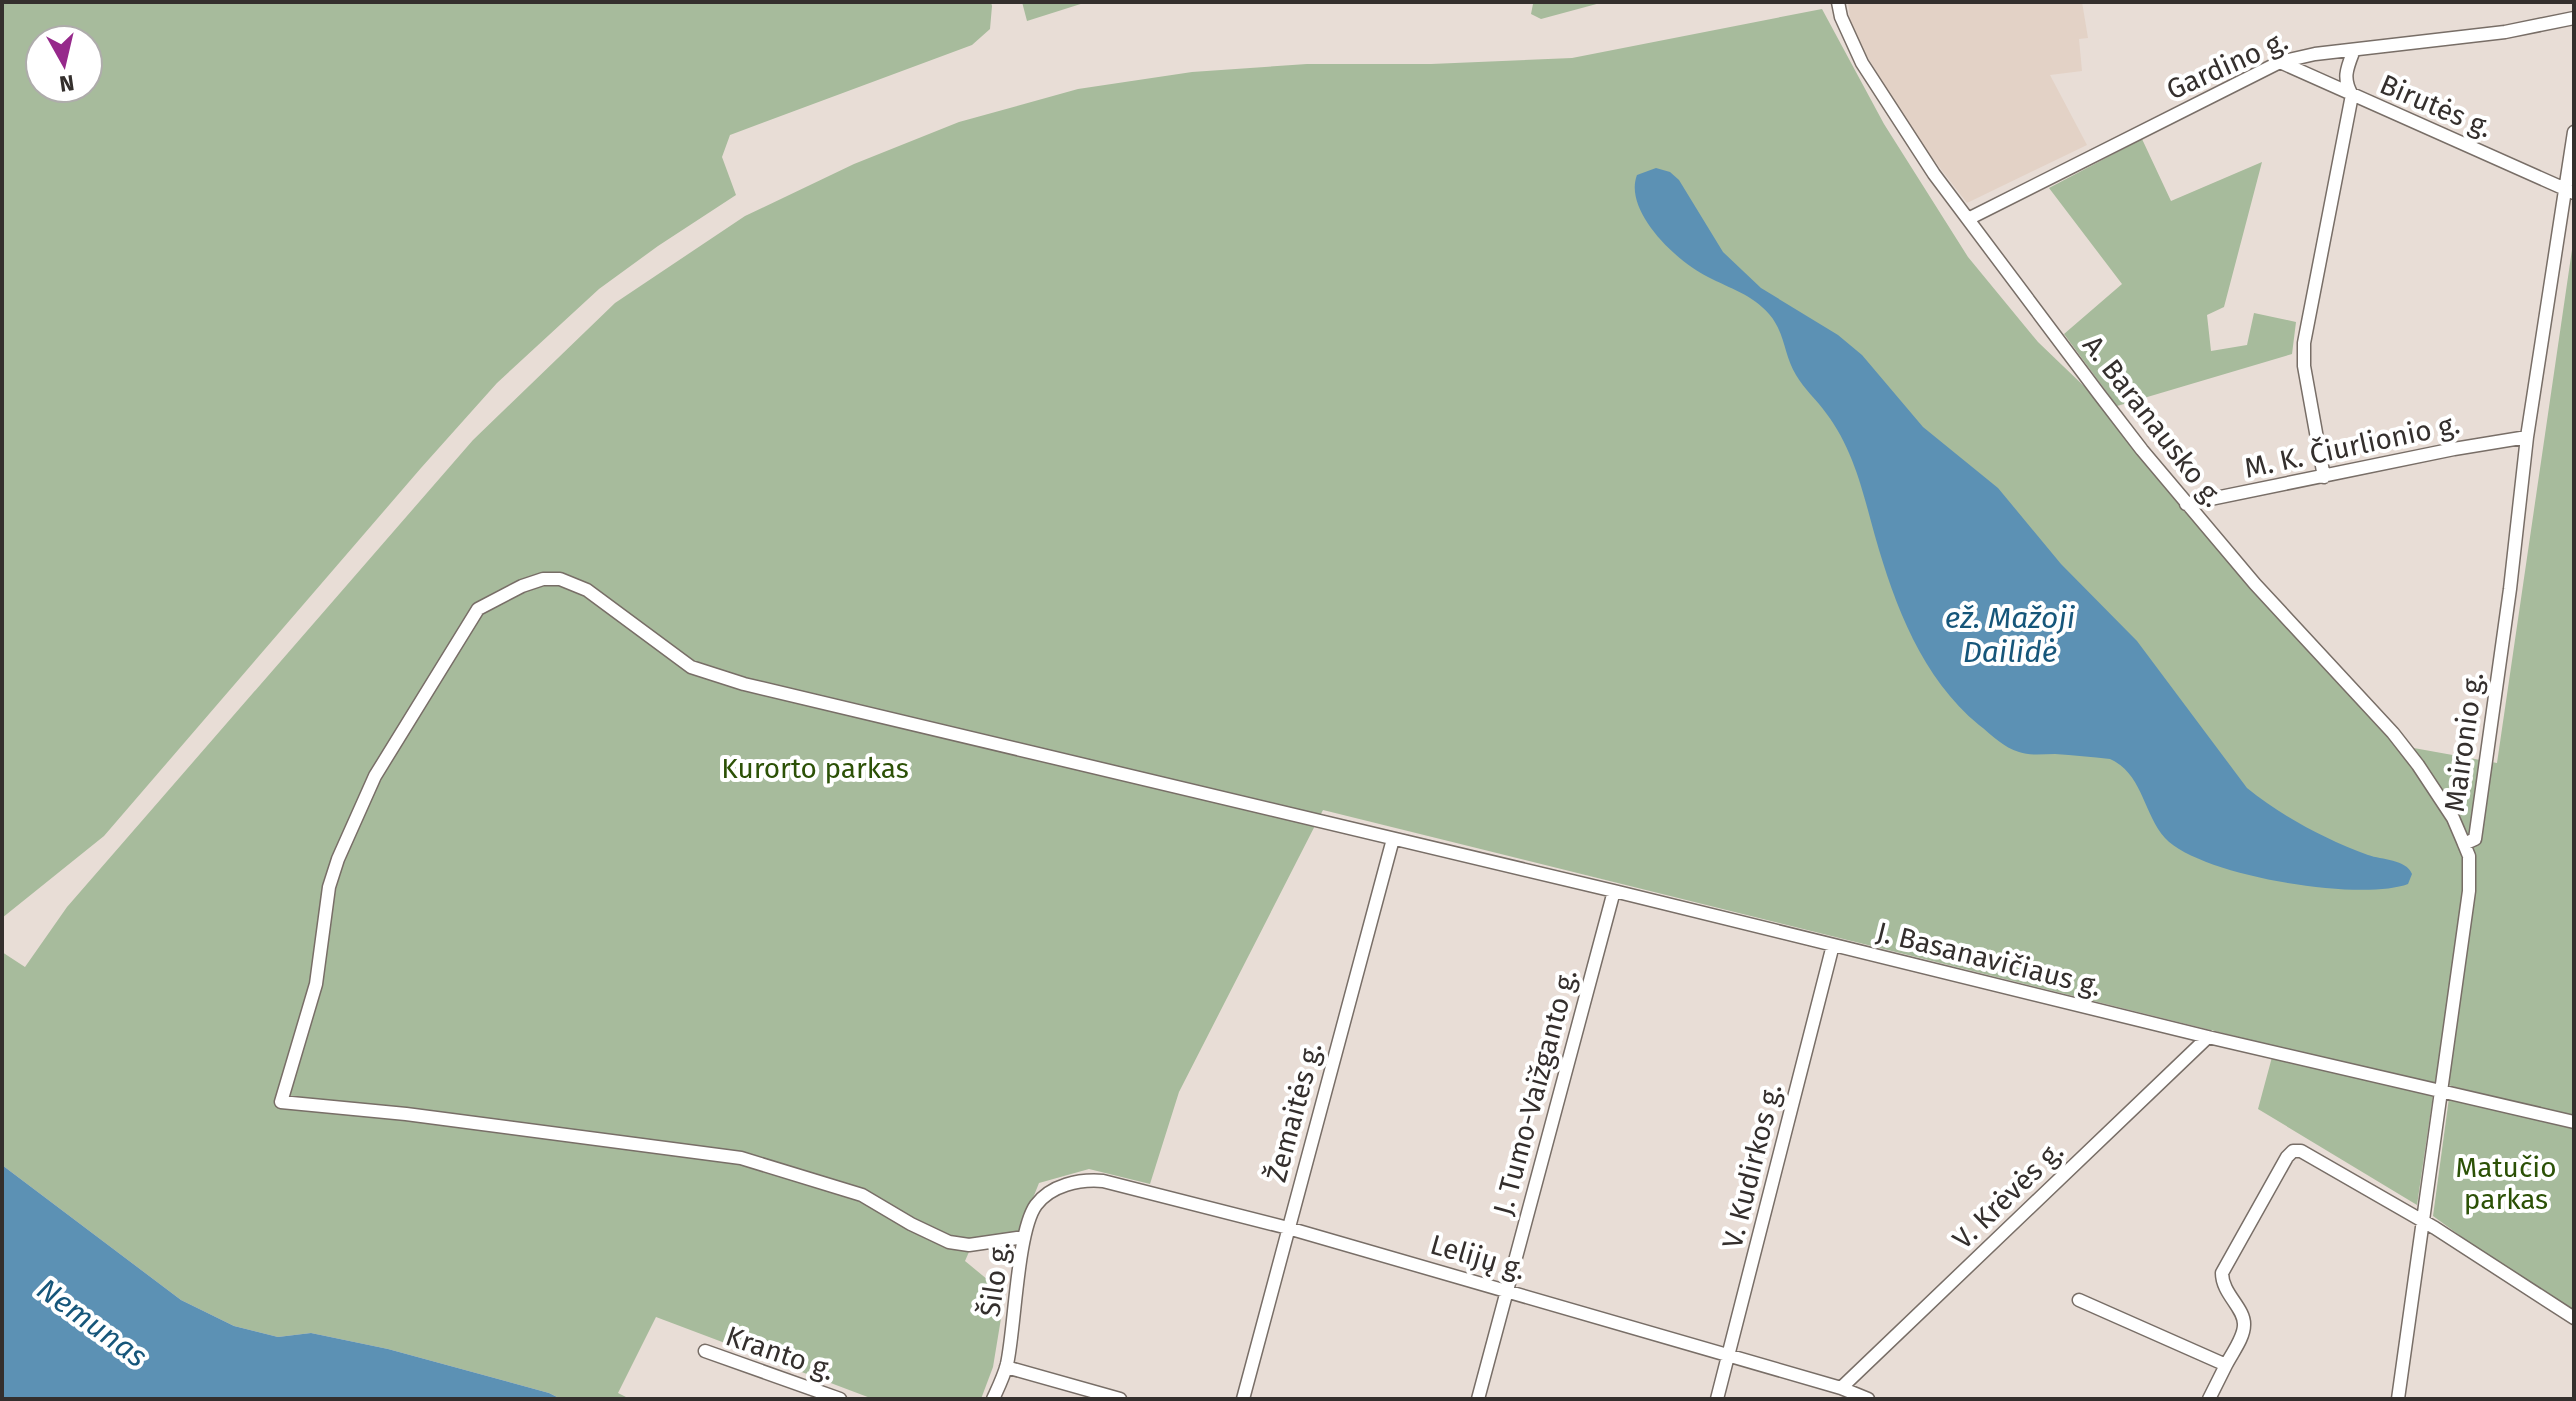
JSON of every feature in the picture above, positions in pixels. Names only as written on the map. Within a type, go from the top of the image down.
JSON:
[{"type":"street","name":"A. Baranausko g.","points":[[1838,2],[1841,17],[1862,63],[1934,174],[2133,439],[2186,504],[2255,584],[2393,733],[2446,807],[2464,844]]},
{"type":"street","name":"Gardino g.","points":[[1968,219],[2280,62],[2354,50],[2458,39],[2574,18]]},
{"type":"street","points":[[2324,477],[2304,366],[2304,343],[2352,95],[2345,73],[2354,50]]},
{"type":"street","name":"Birutės g.","points":[[2280,62],[2570,191]]},
{"type":"street","name":"Maironio g.","points":[[2398,1399],[2469,891],[2469,856],[2464,844],[2475,839],[2508,605],[2527,437],[2570,191],[2574,132]]},
{"type":"street","name":"M. K. Čiurlionio g.","points":[[2186,504],[2527,437]]},
{"type":"street","name":"J. Basanavičiaus g.","points":[[1024,1237],[969,1245],[949,1242],[862,1195],[741,1158],[406,1114],[281,1102],[316,984],[329,887],[338,859],[375,776],[478,609],[522,586],[543,579],[560,579],[587,590],[691,667],[744,684],[1614,891],[2208,1037],[2574,1122]]},
{"type":"street","name":"Žemaitės g.","points":[[1243,1399],[1393,839]]},
{"type":"street","name":"J. Tumo-Vaižganto g.","points":[[1478,1399],[1614,891]]},
{"type":"street","name":"V. Kudirkos g.","points":[[1717,1399],[1833,945]]},
{"type":"street","name":"V. Krėvės g.","points":[[1841,1388],[2208,1037]]},
{"type":"street","points":[[2209,1399],[2245,1327],[2244,1318],[2225,1289],[2222,1273],[2293,1151],[2301,1151],[2425,1222],[2574,1318]]},
{"type":"street","name":"Lelijų g.","points":[[1070,1185],[1088,1180],[1103,1181],[1288,1228],[1841,1388],[1868,1399]]},
{"type":"street","name":"Šilo g.","points":[[993,1399],[1006,1367],[1024,1237],[1033,1208],[1048,1192],[1070,1185]]},
{"type":"street","points":[[2079,1300],[2226,1365]]},
{"type":"street","name":"Kranto g.","points":[[705,1351],[840,1399]]},
{"type":"street","points":[[1006,1367],[1120,1399]]},
{"type":"shaded area","points":[[1848,2],[2082,2],[2088,38],[2079,39],[2082,71],[2050,75],[2087,145],[1967,203],[1916,137],[1859,43],[1850,20]]},
{"type":"green space","points":[[2,2],[991,2],[990,29],[972,45],[730,135],[722,157],[736,195],[599,289],[497,383],[104,836],[2,918]]},
{"type":"green space","points":[[1022,2],[1087,2],[1027,21]]},
{"type":"green space","points":[[1604,2],[1541,19],[1531,14],[1533,4]]},
{"type":"green space","name":"Kurorto parkas","points":[[1822,9],[1884,124],[1968,257],[2038,342],[2088,390],[2185,512],[2397,745],[2497,763],[2574,236],[2574,1116],[2435,1082],[2417,1205],[2258,1109],[2275,1046],[1323,810],[1179,1092],[1150,1184],[1089,1169],[1039,1183],[1019,1233],[972,1245],[965,1261],[1005,1294],[993,1367],[981,1399],[873,1399],[656,1317],[618,1393],[630,1399],[561,1399],[549,1393],[388,1349],[311,1333],[278,1337],[234,1326],[181,1300],[2,1165],[2,952],[25,967],[67,907],[473,440],[615,303],[745,216],[854,164],[959,122],[1078,89],[1192,72],[1307,64],[1431,64],[1572,58]]},
{"type":"green space","points":[[2142,139],[2171,201],[2262,162],[2224,307],[2207,315],[2211,351],[2247,345],[2254,313],[2296,322],[2292,354],[2117,406],[2064,334],[2122,284],[2049,188]]},
{"type":"green space","name":"Matučio parkas","points":[[2449,1098],[2574,1129],[2574,1319],[2433,1216]]},
{"type":"water","name":"ež. Mažoji Dailidė","points":[[1656,168],[1670,172],[1679,180],[1723,252],[1761,288],[1838,335],[1862,355],[1923,427],[1998,488],[2061,564],[2137,641],[2247,788],[2290,818],[2336,842],[2405,865],[2412,874],[2408,884],[2386,889],[2320,887],[2282,882],[2211,864],[2184,852],[2165,838],[2136,784],[2121,766],[2110,759],[2028,754],[2014,750],[1993,737],[1959,706],[1926,663],[1913,639],[1892,588],[1851,457],[1836,427],[1796,375],[1774,321],[1756,302],[1682,260],[1645,219],[1635,189],[1637,175]]},
{"type":"water","name":"Nemunas","points":[[2,1165],[181,1300],[234,1326],[278,1337],[311,1333],[388,1349],[549,1393],[561,1399],[2,1399]]}]
